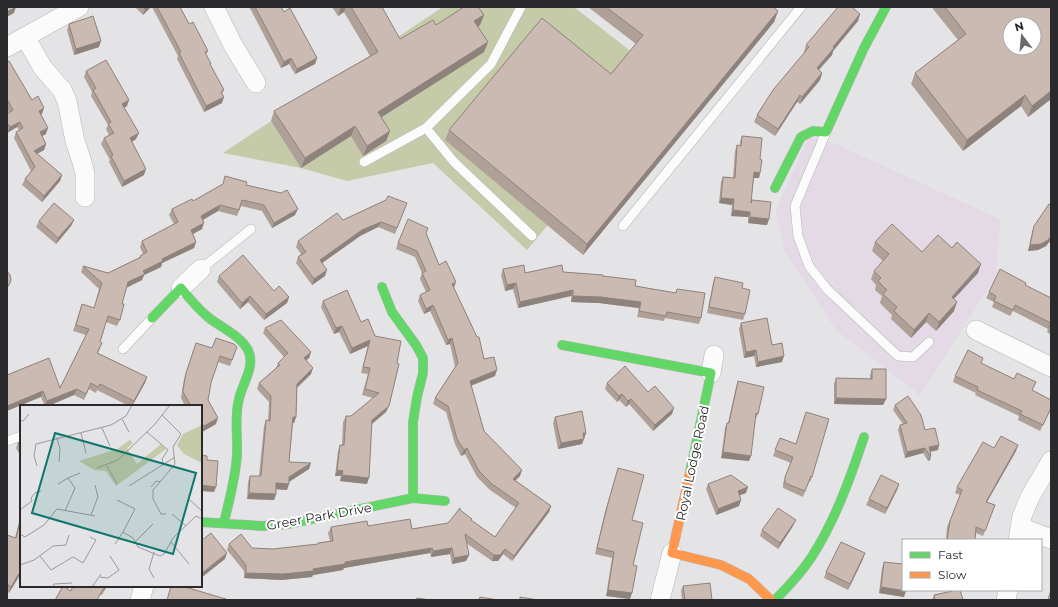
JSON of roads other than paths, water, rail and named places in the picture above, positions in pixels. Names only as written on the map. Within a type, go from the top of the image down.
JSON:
[{"type":"street","points":[[7,47],[79,7]]},
{"type":"street","points":[[214,7],[233,45],[256,83]]},
{"type":"street","points":[[775,188],[801,137],[814,130],[826,132],[858,61],[886,7]]},
{"type":"street","points":[[25,37],[43,68],[62,90],[67,101],[75,141],[83,168],[85,197]]},
{"type":"street","points":[[152,318],[201,269]]},
{"type":"street","points":[[382,287],[387,304],[419,349],[423,359],[423,372],[416,398],[413,422],[413,498]]},
{"type":"street","points":[[181,288],[200,310],[223,329],[239,339],[248,349],[250,358],[249,369],[239,398],[237,420],[237,456],[224,523]]},
{"type":"street","points":[[976,330],[1051,367]]},
{"type":"street","name":"Royal Lodge Road","points":[[562,345],[713,364],[672,553],[660,600]]},
{"type":"street","points":[[775,600],[811,558],[836,512],[864,437]]},
{"type":"street","points":[[1051,461],[1030,497],[1022,516],[1019,533],[1051,539]]},
{"type":"street","name":"Greer Park Drive","points":[[202,522],[262,526],[288,524],[413,498],[445,501]]},
{"type":"street","points":[[672,553],[721,565],[749,579],[771,600]]},
{"type":"street","points":[[140,600],[144,587]]},
{"type":"lane","points":[[364,162],[426,128],[491,64],[521,7]]},
{"type":"lane","points":[[623,226],[802,7]]},
{"type":"lane","points":[[426,128],[454,162],[532,236]]},
{"type":"lane","points":[[826,132],[795,206],[798,236],[809,266],[827,289],[898,356],[913,357],[928,342]]},
{"type":"lane","points":[[201,269],[251,229]]},
{"type":"lane","points":[[124,349],[152,318]]},
{"type":"lane","points":[[7,441],[20,436]]}]
